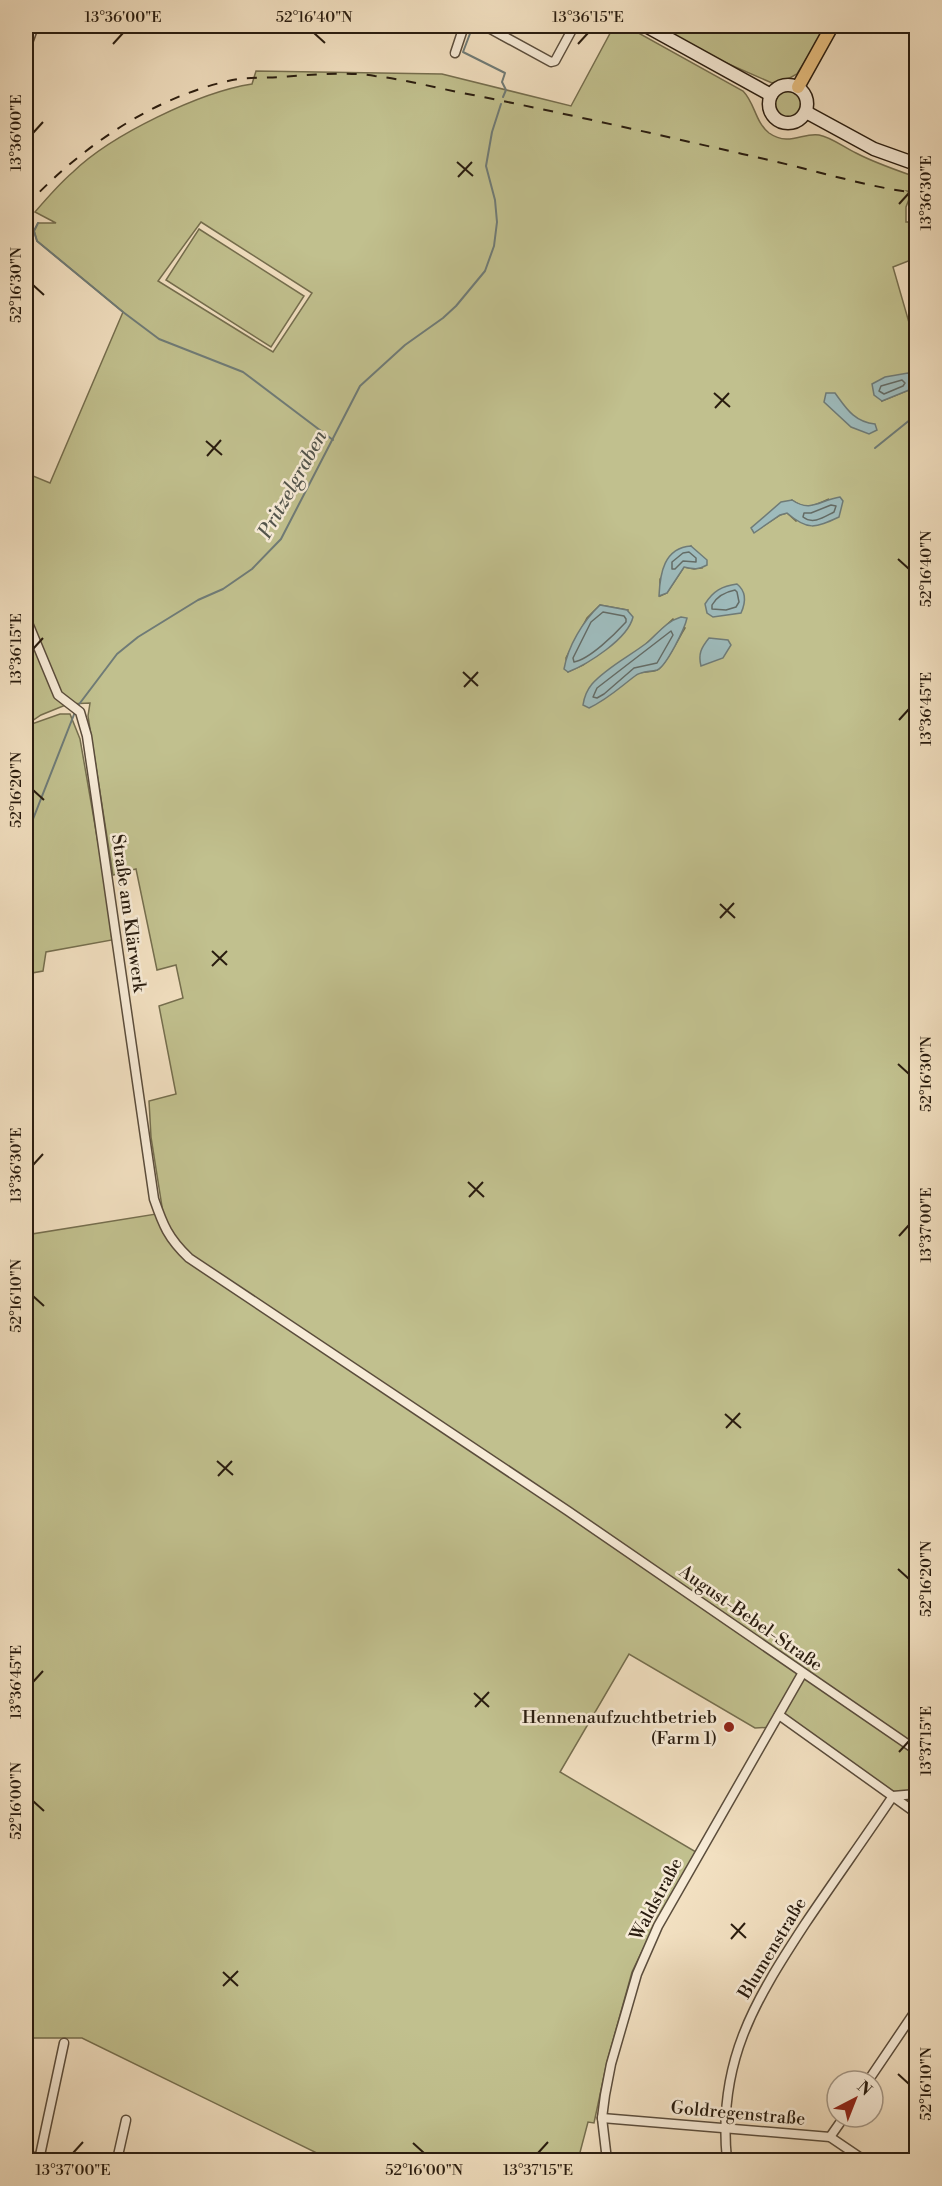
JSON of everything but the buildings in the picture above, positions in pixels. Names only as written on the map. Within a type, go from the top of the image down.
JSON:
[{"type":"main road","points":[[646,26],[771,95]]},
{"type":"main road","points":[[798,87],[832,26]]},
{"type":"main road","points":[[786,85],[798,87],[806,95],[808,101],[806,112],[792,123],[780,122],[769,107],[771,95],[775,90],[786,85]]},
{"type":"main road","points":[[806,112],[867,145],[916,164]]},
{"type":"street","points":[[26,48],[34,26]]},
{"type":"street","points":[[455,53],[464,26]]},
{"type":"street","points":[[485,26],[552,62],[555,61],[574,26]]},
{"type":"street","points":[[502,35],[507,26]]},
{"type":"street","name":"Straße am Klärwerk","points":[[26,618],[58,695],[80,712],[87,736],[154,1199],[164,1228],[174,1243],[189,1258],[568,1511]]},
{"type":"street","name":"August-Bebel-Straße","points":[[568,1511],[802,1674],[916,1750]]},
{"type":"street","name":"Waldstraße","points":[[607,2160],[602,2118],[611,2064],[637,1974],[658,1926],[802,1674]]},
{"type":"street","points":[[779,1715],[916,1813]]},
{"type":"street","points":[[893,1796],[916,1794]]},
{"type":"street","name":"Blumenstraße","points":[[728,2160],[725,2127],[730,2080],[740,2041],[756,2003],[821,1900],[893,1796]]},
{"type":"street","points":[[876,2069],[916,2010]]},
{"type":"street","points":[[39,2158],[64,2043]]},
{"type":"street","name":"Goldregenstraße","points":[[602,2118],[830,2137],[864,2160]]},
{"type":"street","points":[[117,2160],[126,2120]]},
{"type":"street","points":[[830,2137],[836,2129]]},
{"type":"street","points":[[26,2156],[60,2160]]},
{"type":"shaded area","points":[[614,26],[626,26],[743,91],[764,129],[776,137],[789,139],[813,135],[824,136],[871,160],[916,177],[916,192],[907,191],[911,194],[906,207],[906,222],[916,222],[916,258],[893,267],[914,340],[916,339],[916,1809],[783,1715],[775,1727],[755,1728],[629,1654],[560,1772],[696,1852],[661,1912],[632,1972],[607,2062],[594,2123],[588,2122],[578,2160],[331,2160],[82,2038],[26,2038],[26,1235],[163,1213],[151,1137],[149,1101],[176,1094],[159,1006],[183,998],[176,965],[157,970],[136,869],[113,875],[88,716],[90,703],[68,704],[41,715],[26,725],[26,473],[50,483],[123,312],[37,241],[34,231],[38,223],[56,223],[35,212],[68,177],[89,158],[110,144],[157,117],[183,106],[207,96],[252,84],[256,71],[442,74],[571,106]],"holes":[[[201,222],[312,293],[273,352],[158,281]],[[891,377],[914,388],[882,401],[885,378]],[[829,499],[796,521],[787,513],[754,532],[792,500],[807,506]],[[691,546],[702,568],[684,567],[667,593],[660,596],[660,579]],[[600,605],[628,610],[612,644],[583,665],[568,672],[566,658],[587,618]],[[673,619],[685,628],[660,668],[655,671],[637,673],[647,643]]]},
{"type":"shaded area","points":[[655,26],[827,26],[797,74],[786,80],[772,83],[708,55]]},
{"type":"shaded area","points":[[789,90],[799,94],[803,104],[799,114],[789,118],[779,114],[775,104],[779,94]]},
{"type":"shaded area","points":[[199,229],[304,296],[271,347],[166,280]]},
{"type":"shaded area","points":[[60,714],[70,714],[80,739],[104,877],[112,940],[46,952],[43,971],[26,974],[26,726]]},
{"type":"water","points":[[908,373],[916,376],[914,388],[882,401],[874,395],[872,384],[885,377]]},
{"type":"water","points":[[826,393],[835,393],[851,413],[861,420],[875,424],[877,430],[869,434],[851,427],[824,402]]},
{"type":"water","points":[[840,497],[843,501],[839,517],[824,524],[806,525],[787,513],[780,515],[754,533],[751,528],[781,502],[792,500],[810,506]]},
{"type":"water","points":[[691,546],[707,560],[707,565],[696,569],[684,567],[667,593],[659,596],[665,563],[675,551]]},
{"type":"water","points":[[737,584],[743,590],[745,597],[741,613],[713,617],[707,613],[705,604],[715,592]]},
{"type":"water","points":[[600,605],[627,610],[633,617],[630,625],[624,634],[606,650],[568,672],[564,669],[573,643],[582,626]]},
{"type":"water","points":[[681,617],[687,618],[683,630],[661,667],[637,674],[608,697],[589,708],[583,705],[589,689],[598,678],[648,642],[667,624]]},
{"type":"water","points":[[709,638],[728,640],[731,645],[723,658],[701,666],[701,651]]},
{"type":"waterway","name":"Pritzelgraben","points":[[471,31],[463,52],[505,73],[502,82],[506,90],[503,97]]},
{"type":"waterway","name":"Pritzelgraben","points":[[77,707],[117,654],[138,637],[198,600],[223,589],[252,569],[281,539],[360,386],[405,345],[443,318],[485,271],[494,246],[497,222],[495,200],[486,166],[492,132],[501,104]]},
{"type":"waterway","points":[[38,223],[34,231],[37,241],[159,339],[243,372],[333,440]]},
{"type":"waterway","points":[[875,448],[916,415]]},
{"type":"waterway","name":"Pritzelgraben","points":[[26,837],[75,712]]},
{"type":"railway","points":[[26,206],[69,165],[93,146],[118,128],[171,100],[199,89],[234,80],[340,74],[412,82],[698,144],[862,183],[916,193]]},
{"type":"place","name":"Hennenaufzuchtbetrieb (Farm 1)","points":[[729,1727]]}]
